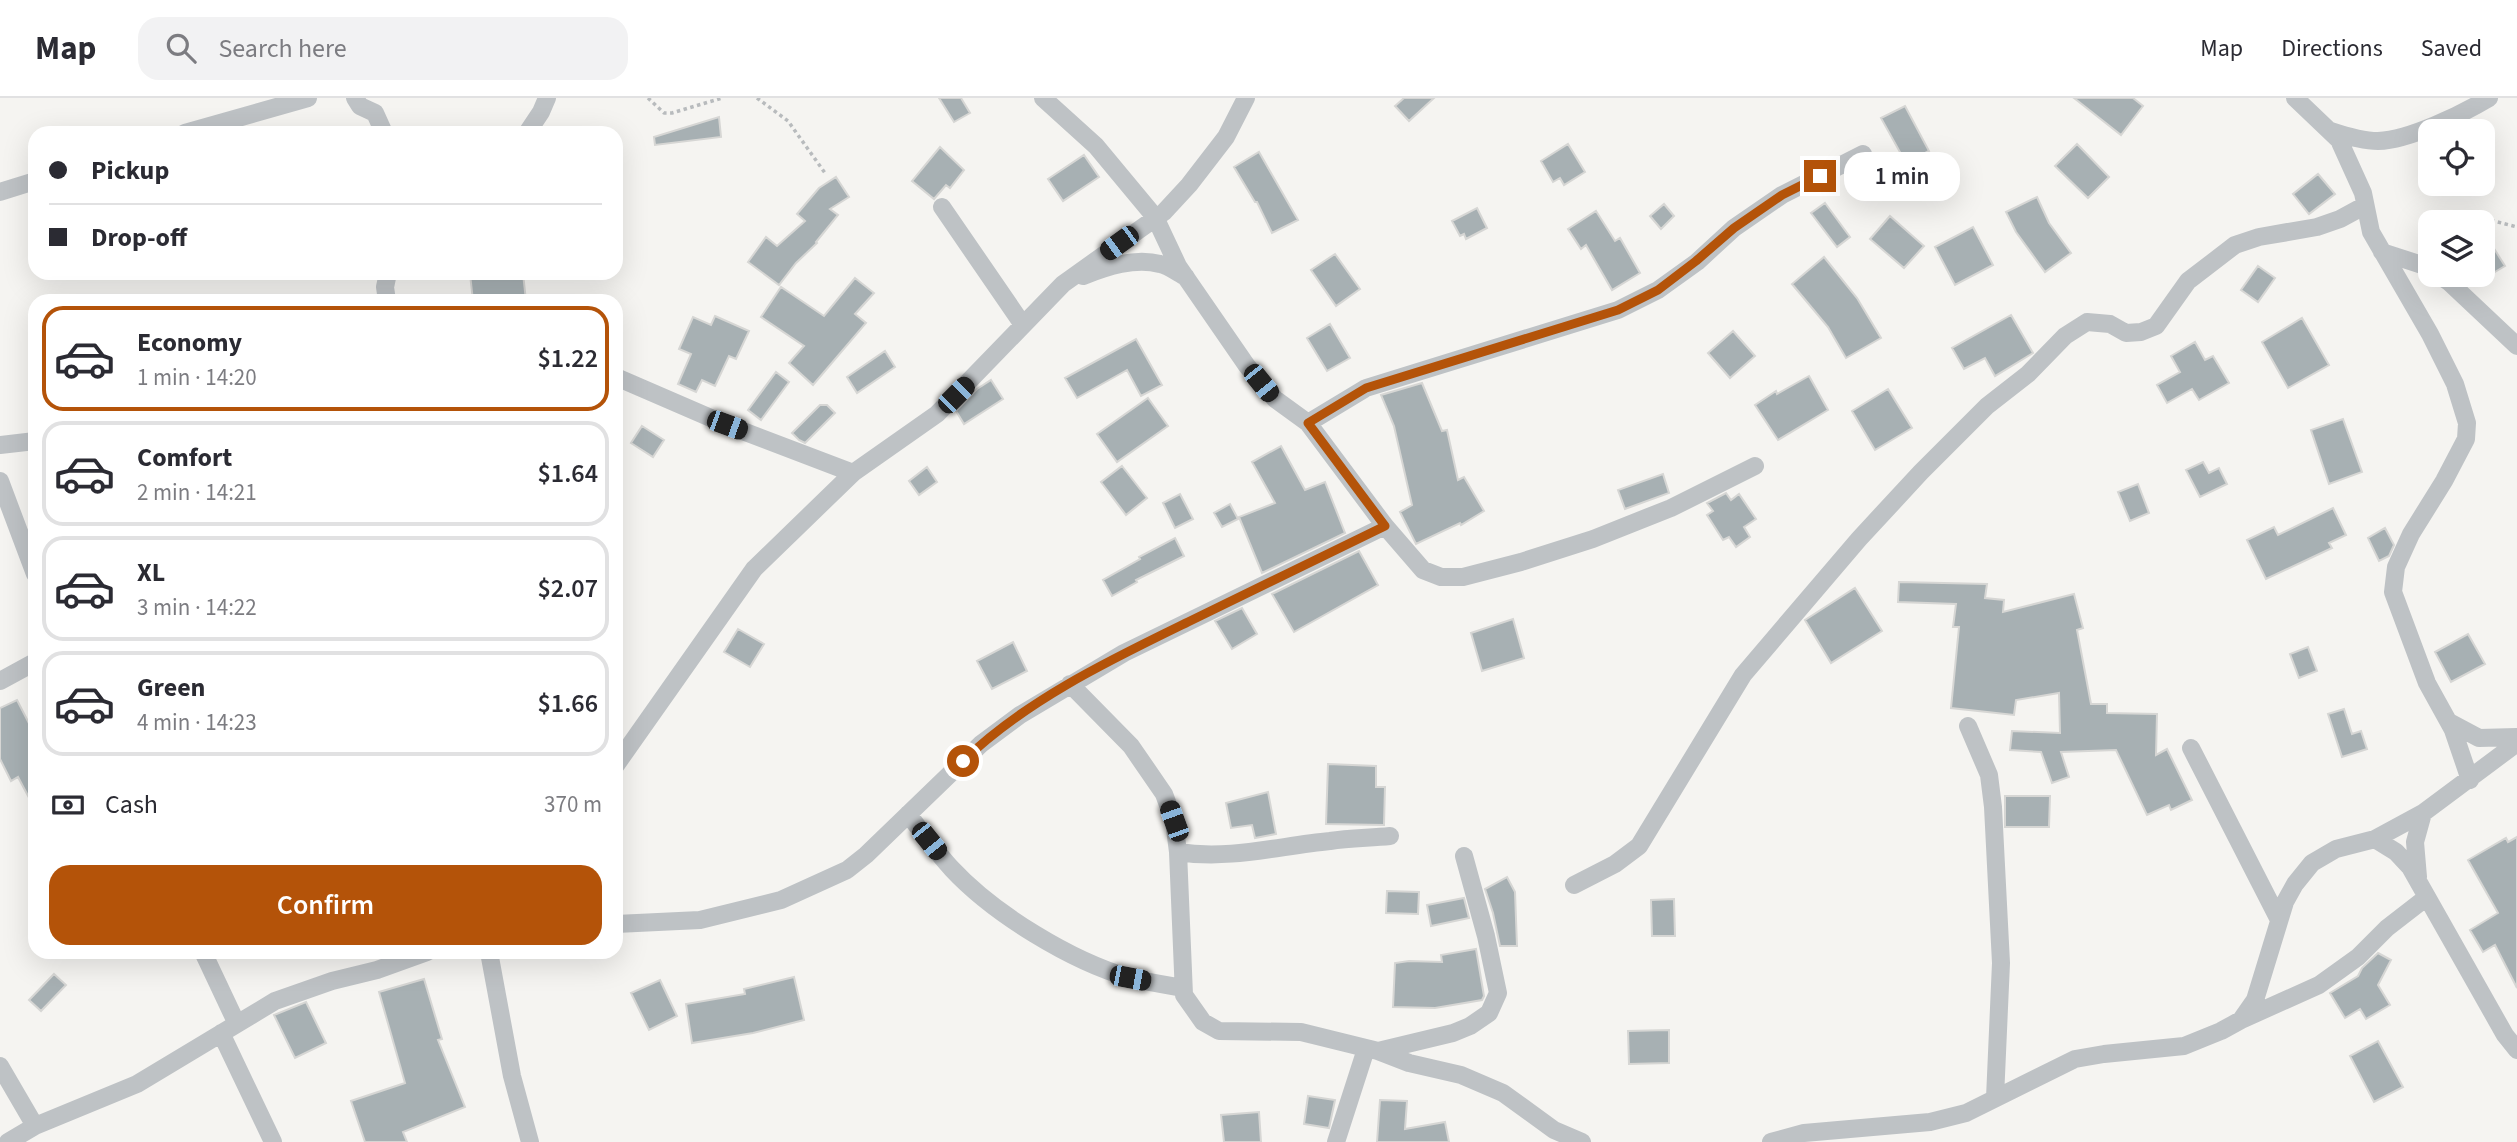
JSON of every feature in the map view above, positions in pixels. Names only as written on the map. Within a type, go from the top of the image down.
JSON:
[{"type":"street","points":[[210,126],[308,98]]},
{"type":"street","points":[[355,98],[360,106],[375,113],[381,126]]},
{"type":"street","points":[[532,126],[547,98]]},
{"type":"street","points":[[1043,98],[1096,146],[1155,217],[1170,251],[1247,366],[1275,399],[1308,423],[1385,526],[1423,569],[1441,577],[1463,577],[1521,562],[1593,539],[1671,508],[1755,466]]},
{"type":"street","points":[[623,755],[754,569],[853,473],[937,414],[1063,284],[1164,212],[1226,137],[1246,98]]},
{"type":"street","points":[[2295,98],[2339,140],[2363,193],[2371,232],[2430,334],[2455,384],[2467,423],[2466,439],[2411,534],[2396,567],[2393,592],[2427,683],[2449,722],[2470,780]]},
{"type":"street","points":[[2331,131],[2356,139],[2380,141],[2460,116],[2489,98]]},
{"type":"street","points":[[1308,423],[1366,388],[1618,310],[1658,290],[1734,228],[1782,195],[1863,154]]},
{"type":"street","points":[[0,192],[28,183]]},
{"type":"street","points":[[1574,885],[1615,864],[1639,846],[1743,675],[1858,539],[1987,407],[2028,374],[2065,336],[2087,322],[2110,324],[2126,333],[2141,332],[2157,326],[2188,281],[2235,245],[2292,230],[2317,227],[2340,219],[2364,205]]},
{"type":"street","points":[[942,207],[1023,326]]},
{"type":"street","points":[[2382,252],[2418,264]]},
{"type":"street","points":[[1063,284],[1096,271],[1144,262],[1162,264],[1187,278]]},
{"type":"street","points":[[2454,287],[2517,346]]},
{"type":"street","points":[[623,380],[727,425],[853,473]]},
{"type":"street","points":[[0,445],[28,443]]},
{"type":"street","points":[[0,481],[28,556]]},
{"type":"street","points":[[623,923],[700,920],[781,900],[847,870],[981,744],[1020,715],[1124,653],[1385,526]]},
{"type":"street","points":[[0,681],[28,666]]},
{"type":"street","points":[[1070,684],[1131,746],[1164,794],[1174,821],[1178,852],[1183,988],[1190,1007],[1203,1022],[1219,1031],[1301,1032],[1461,1075],[1503,1093],[1554,1130],[1582,1142]]},
{"type":"street","points":[[2449,722],[2479,738],[2517,737]]},
{"type":"street","points":[[1968,726],[1989,775],[1993,807],[2001,963],[1995,1098]]},
{"type":"street","points":[[2241,1020],[2255,1000],[2285,902],[2312,863],[2336,849],[2375,839],[2423,813],[2517,743]]},
{"type":"street","points":[[2191,748],[2279,920]]},
{"type":"street","points":[[2423,813],[2415,842],[2415,856],[2423,891]]},
{"type":"street","points":[[908,814],[952,869],[976,891],[1051,943],[1086,961],[1130,978],[1183,988]]},
{"type":"street","points":[[1178,852],[1204,856],[1224,855],[1390,836]]},
{"type":"street","points":[[2375,839],[2396,852],[2410,867],[2505,1035],[2517,1050]]},
{"type":"street","points":[[1372,1050],[1453,1033],[1470,1026],[1489,1013],[1498,993],[1464,856]]},
{"type":"street","points":[[1771,1142],[1930,1122],[1966,1113],[2075,1059],[2185,1046],[2319,985],[2358,957],[2423,891]]},
{"type":"street","points":[[205,959],[229,1028],[274,1142]]},
{"type":"street","points":[[8,1142],[35,1126],[137,1084],[275,1001],[407,959]]},
{"type":"street","points":[[490,959],[512,1076],[530,1142]]},
{"type":"street","points":[[1336,1142],[1372,1050]]},
{"type":"street","points":[[0,1066],[35,1126]]},
{"type":"path","points":[[648,98],[664,113],[722,98]]},
{"type":"path","points":[[757,98],[788,121],[825,173]]},
{"type":"path","points":[[2495,221],[2517,227]]},
{"type":"building","points":[[939,98],[961,98],[970,113],[954,122]]},
{"type":"building","points":[[1404,98],[1434,98],[1409,121],[1395,106]]},
{"type":"building","points":[[2074,98],[2133,98],[2143,106],[2121,135]]},
{"type":"building","points":[[1905,106],[1929,151],[1906,163],[1881,118]]},
{"type":"building","points":[[719,117],[721,137],[655,145],[654,137]]},
{"type":"building","points":[[1568,144],[1585,172],[1564,185],[1560,178],[1553,182],[1541,161]]},
{"type":"building","points":[[2077,144],[2109,177],[2088,198],[2055,166]]},
{"type":"building","points":[[940,147],[964,170],[950,188],[946,185],[934,199],[912,181]]},
{"type":"building","points":[[1259,152],[1298,220],[1272,233],[1257,202],[1234,167]]},
{"type":"building","points":[[1084,155],[1099,177],[1063,201],[1048,179]]},
{"type":"building","points":[[2318,174],[2335,194],[2309,214],[2293,194]]},
{"type":"building","points":[[836,177],[849,197],[830,209],[838,215],[779,285],[748,262],[766,237],[777,246],[805,221],[797,214],[819,188]]},
{"type":"building","points":[[2037,197],[2049,223],[2071,253],[2045,272],[2016,232],[2006,212]]},
{"type":"building","points":[[1825,203],[1850,237],[1837,247],[1811,213]]},
{"type":"building","points":[[1664,204],[1674,216],[1661,229],[1650,216]]},
{"type":"building","points":[[1477,208],[1487,228],[1466,239],[1464,234],[1460,236],[1452,221]]},
{"type":"building","points":[[1596,211],[1615,241],[1620,238],[1640,273],[1612,290],[1586,245],[1581,249],[1568,229]]},
{"type":"building","points":[[1890,216],[1924,246],[1904,268],[1870,239]]},
{"type":"building","points":[[1973,227],[1993,265],[1955,285],[1935,247]]},
{"type":"building","points":[[2495,250],[2505,266],[2495,272]]},
{"type":"building","points":[[1335,254],[1360,289],[1336,306],[1311,270]]},
{"type":"building","points":[[1824,257],[1857,298],[1881,338],[1846,358],[1828,327],[1792,284]]},
{"type":"building","points":[[2258,266],[2275,278],[2258,302],[2241,290]]},
{"type":"building","points":[[855,278],[874,293],[855,314],[866,323],[813,385],[789,363],[804,346],[761,317],[781,287],[824,316]]},
{"type":"building","points":[[471,280],[524,280],[525,294],[472,294]]},
{"type":"building","points":[[2011,315],[2033,353],[1995,376],[1985,358],[1964,369],[1952,348]]},
{"type":"building","points":[[715,316],[749,331],[736,359],[729,356],[715,386],[702,380],[696,392],[678,384],[691,354],[679,349],[693,317],[711,325]]},
{"type":"building","points":[[2302,318],[2329,365],[2288,388],[2262,342]]},
{"type":"building","points":[[1330,324],[1350,358],[1327,371],[1307,338]]},
{"type":"building","points":[[1733,331],[1755,356],[1730,378],[1708,353]]},
{"type":"building","points":[[1136,339],[1162,385],[1141,396],[1127,370],[1077,398],[1065,378]]},
{"type":"building","points":[[2195,342],[2205,360],[2213,356],[2229,383],[2199,400],[2192,389],[2167,403],[2157,385],[2180,372],[2171,356]]},
{"type":"building","points":[[885,351],[895,367],[857,393],[847,377]]},
{"type":"building","points":[[776,372],[789,382],[761,420],[748,410]]},
{"type":"building","points":[[1809,376],[1828,410],[1778,440],[1755,405],[1776,391],[1777,394]]},
{"type":"building","points":[[991,380],[1003,399],[964,424],[956,411],[977,389]]},
{"type":"building","points":[[1422,383],[1442,431],[1447,430],[1458,480],[1464,477],[1484,511],[1461,525],[1460,523],[1416,544],[1400,512],[1412,505],[1394,426],[1381,395]]},
{"type":"building","points":[[1888,389],[1912,428],[1875,450],[1852,411]]},
{"type":"building","points":[[1148,398],[1168,426],[1117,462],[1097,434]]},
{"type":"building","points":[[820,405],[827,405],[835,413],[805,443],[792,433]]},
{"type":"building","points":[[2343,419],[2362,472],[2329,484],[2311,430]]},
{"type":"building","points":[[642,426],[664,440],[653,457],[631,443]]},
{"type":"building","points":[[1281,446],[1305,490],[1325,482],[1345,533],[1262,573],[1239,517],[1275,503],[1252,462]]},
{"type":"building","points":[[2203,462],[2209,473],[2219,468],[2227,484],[2200,497],[2186,470]]},
{"type":"building","points":[[1122,466],[1147,498],[1126,515],[1101,482]]},
{"type":"building","points":[[927,467],[937,482],[919,495],[909,481]]},
{"type":"building","points":[[1663,474],[1669,493],[1625,509],[1618,490]]},
{"type":"building","points":[[2138,484],[2149,513],[2130,521],[2118,492]]},
{"type":"building","points":[[1726,493],[1731,500],[1739,494],[1756,519],[1744,527],[1750,537],[1736,547],[1729,537],[1723,540],[1707,515],[1713,511],[1707,503]]},
{"type":"building","points":[[1180,494],[1193,519],[1175,528],[1163,503]]},
{"type":"building","points":[[1230,504],[1238,519],[1222,527],[1214,513]]},
{"type":"building","points":[[2333,508],[2346,535],[2329,543],[2332,548],[2266,579],[2247,540],[2274,527],[2278,535]]},
{"type":"building","points":[[2385,528],[2394,545],[2389,556],[2379,561],[2368,538]]},
{"type":"building","points":[[1175,538],[1184,556],[1136,580],[1137,582],[1112,596],[1103,580]]},
{"type":"building","points":[[1359,551],[1378,585],[1294,632],[1272,594]]},
{"type":"building","points":[[1899,582],[1987,584],[1985,598],[2004,600],[2003,612],[2074,594],[2083,628],[2077,630],[2091,704],[2107,704],[2107,713],[2157,714],[2156,755],[2167,749],[2192,800],[2171,810],[2169,805],[2147,815],[2116,750],[2061,752],[2069,777],[2052,783],[2041,752],[2010,750],[2012,731],[2060,733],[2059,693],[2016,700],[2014,715],[1951,708],[1959,627],[1953,627],[1956,604],[1898,602]]},
{"type":"building","points":[[1855,588],[1882,631],[1831,663],[1805,620]]},
{"type":"building","points":[[1242,608],[1257,634],[1232,649],[1215,621]]},
{"type":"building","points":[[1513,619],[1524,658],[1482,671],[1471,633]]},
{"type":"building","points":[[738,629],[764,644],[750,667],[724,652]]},
{"type":"building","points":[[2468,634],[2485,664],[2451,682],[2435,652]]},
{"type":"building","points":[[1013,642],[1027,671],[992,689],[977,661]]},
{"type":"building","points":[[2308,647],[2317,671],[2299,678],[2290,654]]},
{"type":"building","points":[[17,700],[28,721],[28,796],[18,777],[11,781],[0,759],[0,708]]},
{"type":"building","points":[[2344,709],[2352,734],[2361,731],[2367,749],[2342,757],[2328,714]]},
{"type":"building","points":[[1328,764],[1376,766],[1376,787],[1385,787],[1384,825],[1326,824]]},
{"type":"building","points":[[1268,792],[1276,834],[1255,838],[1252,825],[1231,828],[1226,803]]},
{"type":"building","points":[[2005,796],[2050,796],[2049,827],[2005,827]]},
{"type":"building","points":[[2517,837],[2517,988],[2495,945],[2483,952],[2470,930],[2498,913],[2468,860],[2506,838],[2508,842]]},
{"type":"building","points":[[1507,877],[1515,892],[1517,946],[1500,946],[1485,889]]},
{"type":"building","points":[[1387,891],[1419,892],[1418,914],[1386,913]]},
{"type":"building","points":[[1464,898],[1469,918],[1431,926],[1427,905]]},
{"type":"building","points":[[1674,899],[1675,936],[1652,936],[1651,900]]},
{"type":"building","points":[[1476,949],[1484,996],[1482,1000],[1435,1008],[1393,1007],[1395,963],[1442,962],[1441,955]]},
{"type":"building","points":[[2378,953],[2391,960],[2378,985],[2390,1005],[2366,1019],[2360,1009],[2345,1018],[2330,993],[2358,976],[2362,968]]},
{"type":"building","points":[[54,974],[66,985],[41,1011],[29,1000]]},
{"type":"building","points":[[794,977],[804,1020],[753,1033],[692,1043],[686,1004],[745,994],[744,989]]},
{"type":"building","points":[[424,979],[442,1039],[438,1040],[465,1107],[403,1132],[407,1142],[365,1142],[351,1101],[405,1083],[379,992]]},
{"type":"building","points":[[660,980],[677,1016],[649,1030],[631,993]]},
{"type":"building","points":[[306,1002],[326,1043],[295,1058],[274,1015]]},
{"type":"building","points":[[1669,1030],[1669,1063],[1629,1064],[1628,1031]]},
{"type":"building","points":[[2378,1041],[2403,1087],[2374,1102],[2350,1056]]},
{"type":"building","points":[[1308,1096],[1335,1100],[1329,1128],[1304,1124]]},
{"type":"building","points":[[1380,1100],[1407,1101],[1405,1129],[1445,1122],[1449,1142],[1377,1142]]},
{"type":"building","points":[[1259,1112],[1261,1142],[1224,1142],[1221,1115]]},
{"type":"route","points":[[963,761],[1020,715],[1124,653],[1385,526],[1308,423],[1366,388],[1618,310],[1658,290],[1734,228],[1782,195],[1820,176]]}]
